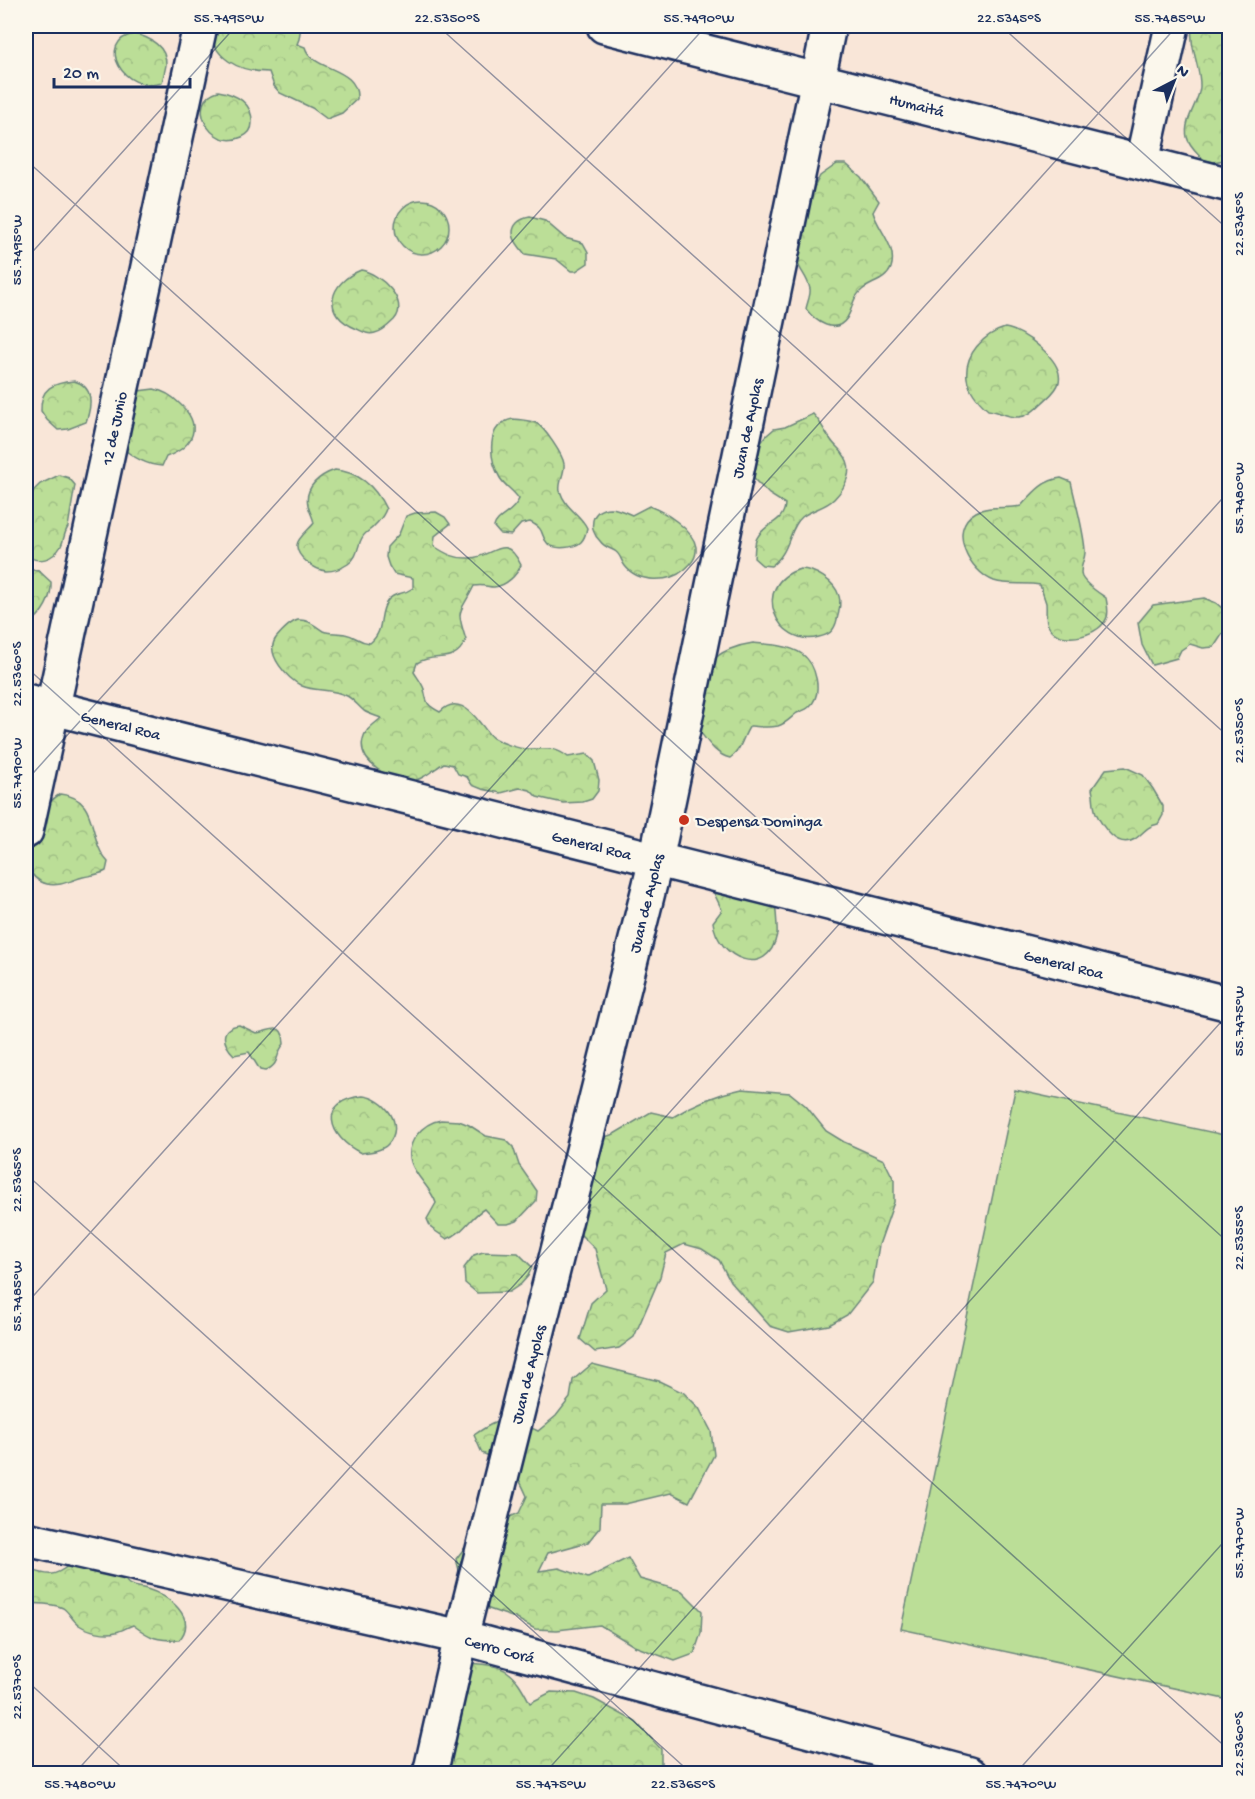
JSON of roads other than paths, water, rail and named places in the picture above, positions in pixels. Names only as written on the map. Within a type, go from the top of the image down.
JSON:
[{"type":"street","name":"12 de Junio","points":[[26,831],[39,704],[200,26]]},
{"type":"street","name":"Humaitá","points":[[604,26],[1230,185]]},
{"type":"street","name":"Juan de Ayolas","points":[[430,1773],[461,1637],[656,860],[829,26]]},
{"type":"street","points":[[1142,162],[1172,26]]},
{"type":"street","name":"General Roa","points":[[39,704],[1230,1004]]},
{"type":"street","name":"Cerro Corá","points":[[26,1539],[461,1637],[970,1773]]},
{"type":"place","name":"Despensa Dominga","points":[[684,820]]}]
